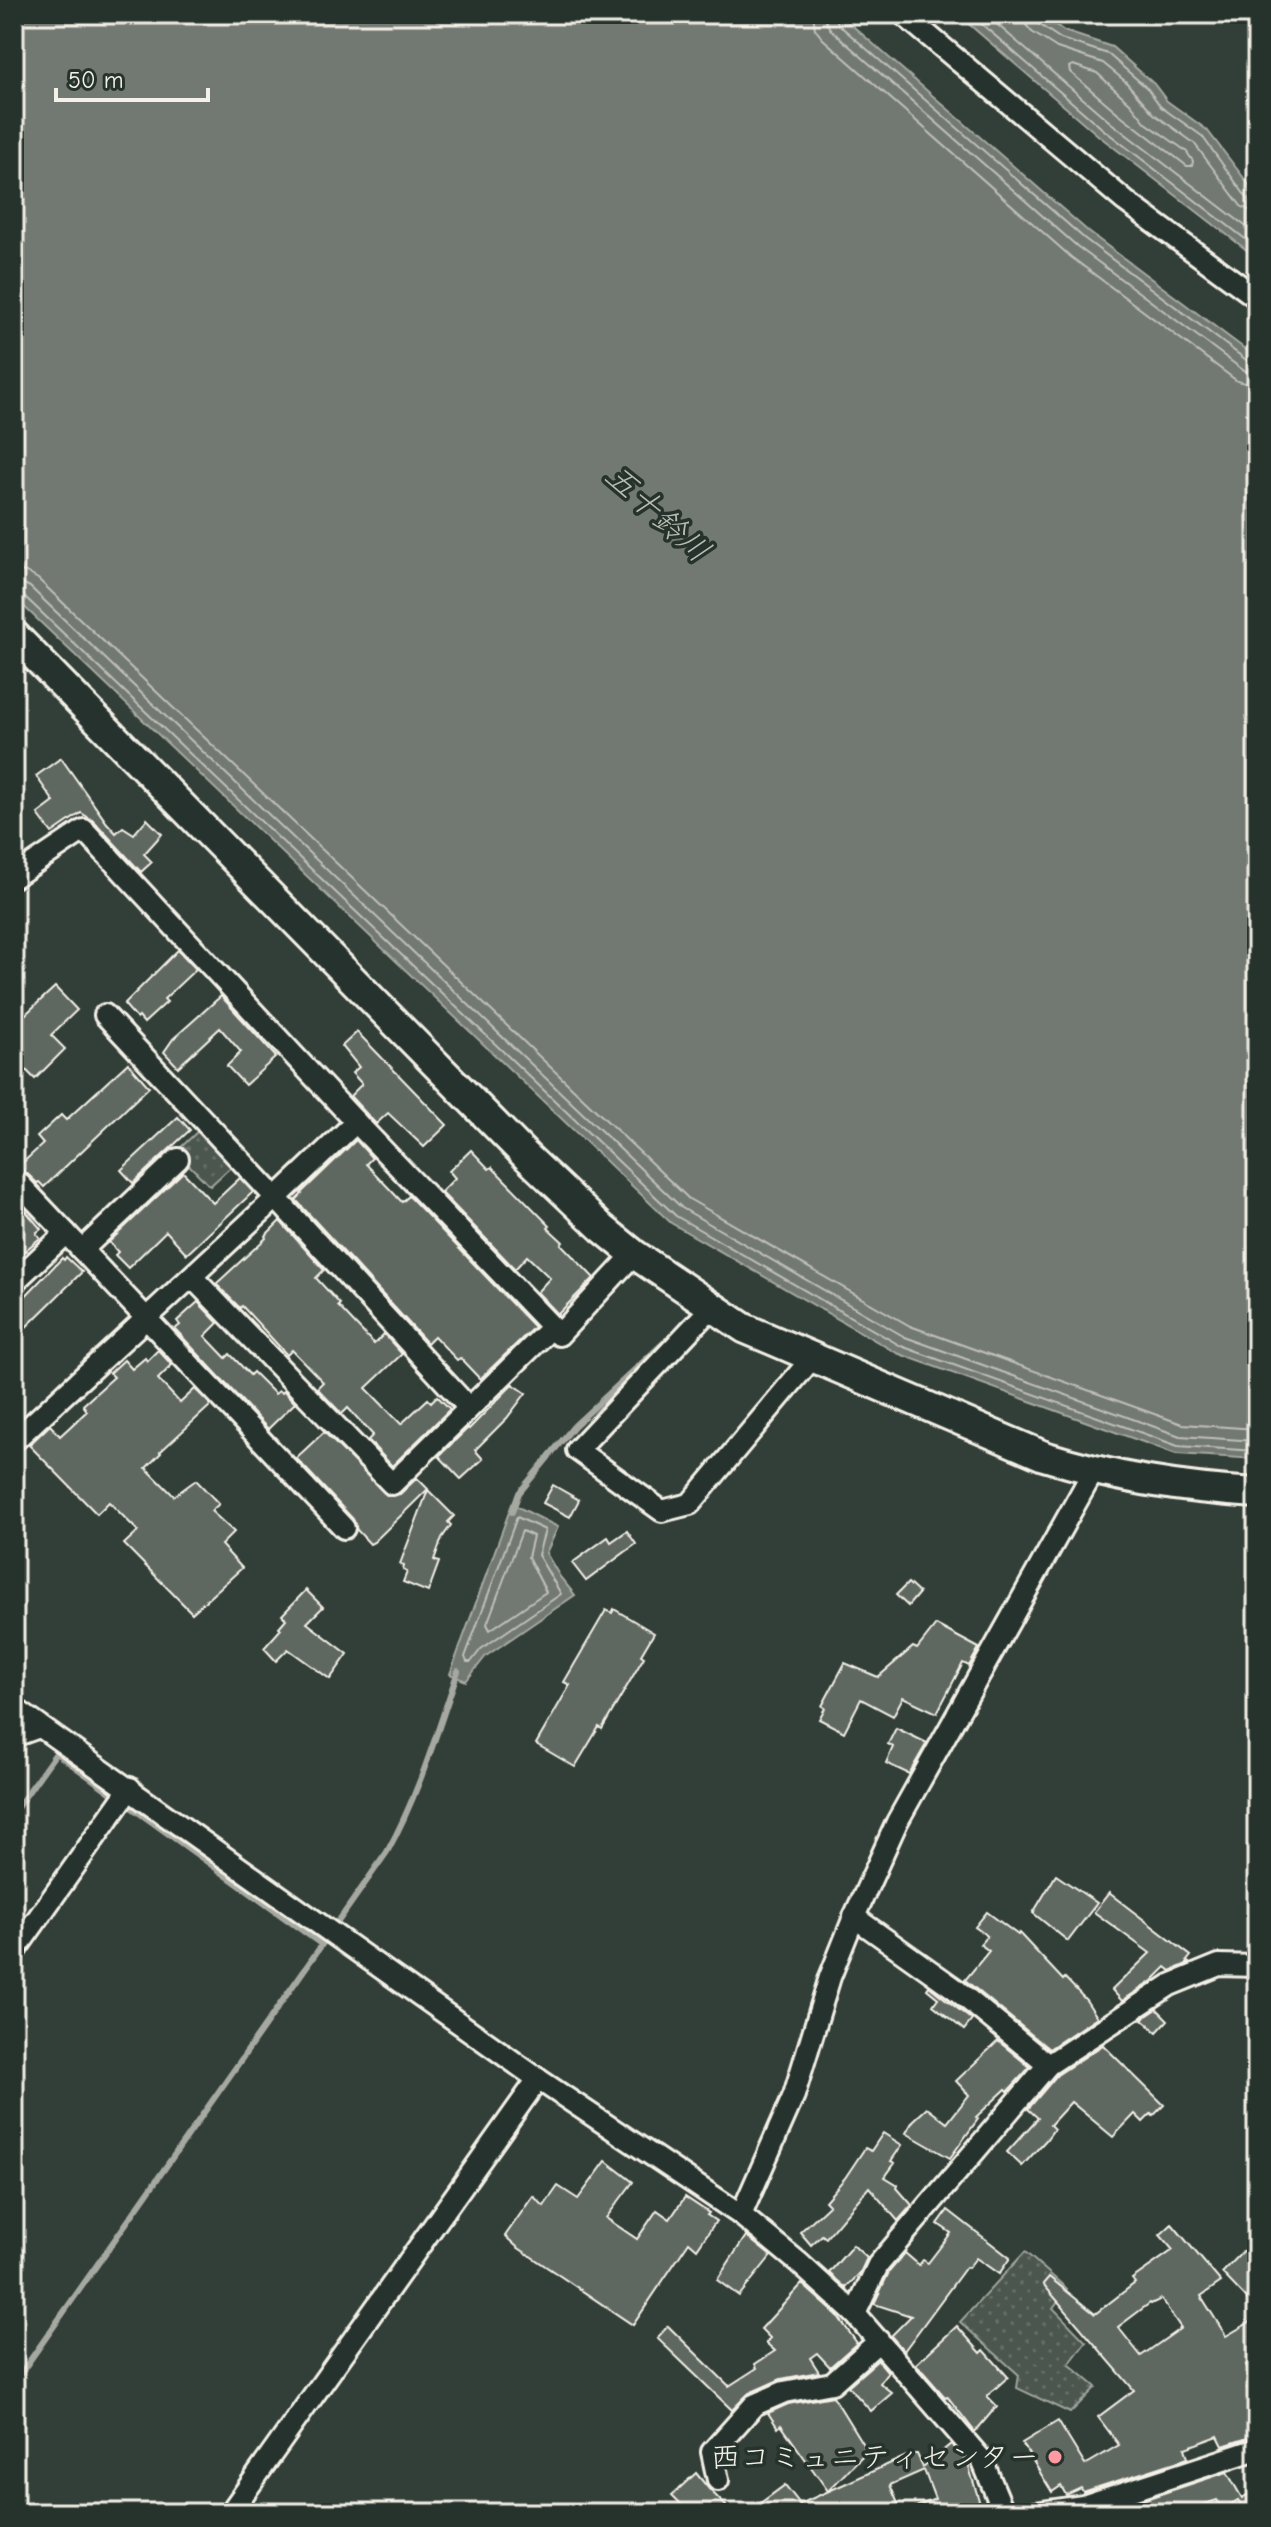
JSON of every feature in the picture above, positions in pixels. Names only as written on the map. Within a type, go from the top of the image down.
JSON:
[{"type":"street","points":[[903,14],[1125,201],[1257,298]]},
{"type":"street","points":[[14,635],[526,1156],[634,1254],[744,1328],[1044,1456],[1093,1472],[1150,1483],[1257,1493]]},
{"type":"street","points":[[14,877],[84,830],[559,1335],[634,1254]]},
{"type":"street","points":[[105,1015],[469,1408]]},
{"type":"street","points":[[14,1441],[356,1122]]},
{"type":"street","points":[[82,1250],[178,1159]]},
{"type":"street","points":[[14,1178],[344,1528]]},
{"type":"street","points":[[14,1282],[66,1233]]},
{"type":"street","points":[[192,1277],[392,1484],[552,1327]]},
{"type":"street","points":[[712,1307],[577,1450],[662,1511],[690,1504],[813,1357]]},
{"type":"street","points":[[741,2215],[794,2095],[830,1977],[897,1822],[1093,1472]]},
{"type":"street","points":[[14,1708],[538,2079],[741,2215],[855,2314],[879,2341],[982,2460],[1004,2513]]},
{"type":"street","points":[[14,1736],[39,1727]]},
{"type":"street","points":[[14,1952],[130,1788]]},
{"type":"street","points":[[854,1917],[954,1988],[1048,2065]]},
{"type":"street","points":[[855,2314],[878,2265],[1048,2065],[1170,1985],[1219,1965],[1257,1966]]},
{"type":"street","points":[[230,2513],[538,2079]]},
{"type":"street","points":[[718,2480],[712,2452],[754,2405],[784,2392],[832,2383],[879,2341]]},
{"type":"street","points":[[1035,2513],[1085,2510],[1257,2449]]},
{"type":"shaded area","points":[[201,1128],[234,1164],[210,1186],[176,1152]]},
{"type":"shaded area","points":[[1025,2252],[1067,2289],[1053,2308],[1086,2342],[1069,2364],[1096,2387],[1070,2413],[1017,2388],[1019,2375],[960,2322]]},
{"type":"water","name":"五十鈴川","points":[[14,14],[839,14],[1090,233],[1257,358],[1257,1459],[1176,1454],[897,1353],[671,1223],[14,597]]},
{"type":"water","points":[[957,14],[1030,14],[1049,20],[1064,31],[1112,47],[1154,84],[1167,101],[1207,130],[1250,186],[1257,198],[1257,258],[1099,136]]},
{"type":"water","points":[[512,1504],[558,1527],[546,1553],[575,1595],[486,1656],[466,1681],[450,1674]]},
{"type":"building","points":[[61,758],[116,833],[123,827],[134,834],[147,819],[162,834],[144,854],[152,862],[141,872],[94,821],[81,813],[52,833],[38,814],[54,802],[36,776]]},
{"type":"building","points":[[178,950],[196,969],[144,1023],[124,1004]]},
{"type":"building","points":[[55,987],[77,1010],[51,1035],[65,1049],[35,1079],[14,1058],[14,1025]]},
{"type":"building","points":[[221,996],[276,1057],[245,1085],[227,1066],[241,1052],[220,1028],[178,1067],[164,1052],[173,1039]]},
{"type":"building","points":[[357,1032],[447,1125],[424,1147],[388,1113],[376,1124],[350,1096],[362,1084],[352,1073],[359,1067],[342,1046]]},
{"type":"building","points":[[128,1063],[149,1087],[44,1187],[37,1183],[19,1166],[43,1144],[37,1137],[61,1115],[66,1120]]},
{"type":"building","points":[[178,1117],[190,1130],[133,1183],[121,1170]]},
{"type":"building","points":[[356,1140],[372,1158],[366,1164],[402,1202],[409,1196],[534,1327],[480,1379],[434,1336],[427,1343],[296,1200]]},
{"type":"building","points":[[471,1150],[550,1226],[548,1228],[563,1242],[561,1244],[594,1278],[558,1314],[537,1292],[550,1278],[527,1256],[515,1269],[441,1192],[455,1178],[449,1171]]},
{"type":"building","points":[[183,1172],[213,1203],[240,1178],[253,1192],[187,1254],[166,1231],[128,1268],[115,1255],[118,1252],[109,1242]]},
{"type":"building","points":[[14,1197],[41,1229],[36,1233],[40,1238],[14,1260]]},
{"type":"building","points":[[280,1221],[324,1270],[316,1278],[340,1304],[338,1306],[374,1344],[384,1334],[402,1354],[366,1388],[401,1424],[428,1399],[431,1402],[437,1396],[450,1409],[392,1466],[368,1440],[373,1435],[348,1408],[342,1414],[317,1388],[323,1382],[292,1350],[287,1355],[242,1306],[240,1308],[216,1284]]},
{"type":"building","points":[[66,1257],[82,1272],[14,1339],[14,1308]]},
{"type":"building","points":[[198,1302],[218,1323],[205,1336],[226,1358],[230,1354],[250,1375],[253,1372],[275,1394],[284,1391],[295,1403],[268,1429],[175,1329],[180,1325],[177,1321]]},
{"type":"building","points":[[158,1350],[172,1365],[158,1379],[180,1403],[195,1389],[211,1405],[146,1468],[174,1496],[196,1480],[219,1504],[211,1511],[234,1532],[221,1545],[242,1568],[192,1613],[124,1544],[138,1531],[109,1502],[97,1514],[29,1445],[50,1425],[60,1436],[87,1411],[83,1405],[114,1377],[110,1373],[124,1360],[132,1369]]},
{"type":"building","points":[[513,1384],[526,1393],[507,1418],[475,1450],[483,1459],[461,1479],[439,1456]]},
{"type":"building","points":[[324,1432],[388,1496],[400,1494],[417,1478],[428,1489],[370,1544],[357,1530],[353,1519],[296,1458]]},
{"type":"building","points":[[553,1485],[579,1500],[570,1517],[543,1503]]},
{"type":"building","points":[[428,1490],[454,1516],[448,1522],[451,1525],[442,1538],[434,1560],[439,1562],[428,1592],[403,1582],[407,1572],[400,1564]]},
{"type":"building","points":[[627,1531],[636,1544],[586,1581],[572,1563],[608,1537],[611,1542]]},
{"type":"building","points":[[908,1583],[919,1593],[908,1606],[896,1595]]},
{"type":"building","points":[[306,1590],[323,1607],[307,1623],[348,1654],[330,1679],[288,1649],[276,1661],[264,1648],[281,1629],[279,1627],[286,1619],[282,1615]]},
{"type":"building","points":[[614,1609],[654,1633],[641,1655],[644,1657],[602,1729],[599,1727],[575,1767],[536,1744],[570,1685],[564,1682],[606,1610],[612,1613]]},
{"type":"building","points":[[936,1625],[979,1648],[969,1666],[963,1663],[937,1713],[903,1697],[893,1716],[861,1699],[844,1732],[819,1719],[825,1708],[822,1706],[845,1663],[878,1677],[913,1647],[917,1649]]},
{"type":"building","points":[[896,1728],[927,1743],[909,1774],[886,1763],[893,1747],[888,1744]]},
{"type":"building","points":[[1056,1875],[1097,1903],[1068,1941],[1033,1913]]},
{"type":"building","points":[[1109,1893],[1191,1956],[1187,1961],[1189,1963],[1171,1971],[1166,1967],[1152,1981],[1122,2001],[1112,1990],[1150,1953],[1094,1912]]},
{"type":"building","points":[[987,1912],[1019,1933],[1086,2000],[1097,2017],[1049,2049],[965,1980],[989,1951],[980,1944],[987,1936],[975,1927]]},
{"type":"building","points":[[929,1986],[972,2020],[964,2030],[933,2005],[938,1998],[927,1989]]},
{"type":"building","points":[[1157,2009],[1168,2020],[1157,2032],[1142,2019]]},
{"type":"building","points":[[998,2041],[1030,2067],[1008,2091],[1006,2089],[976,2117],[978,2119],[950,2158],[906,2133],[927,2108],[947,2123],[969,2095],[956,2081]]},
{"type":"building","points":[[1103,2045],[1164,2105],[1143,2122],[1135,2114],[1113,2137],[1071,2102],[1050,2125],[1054,2129],[1046,2140],[1022,2166],[1007,2152],[1038,2118],[1028,2109],[1057,2075]]},
{"type":"building","points":[[883,2133],[902,2145],[885,2177],[898,2185],[897,2188],[912,2205],[898,2221],[869,2187],[826,2238],[822,2235],[811,2245],[800,2232],[829,2205],[825,2201],[865,2148],[871,2151]]},
{"type":"building","points":[[606,2161],[633,2182],[606,2218],[637,2239],[657,2210],[670,2219],[685,2197],[716,2221],[697,2249],[689,2242],[633,2325],[505,2236],[533,2196],[544,2206],[558,2186],[578,2199]]},
{"type":"building","points":[[948,2210],[1010,2258],[999,2274],[976,2258],[904,2351],[891,2336],[911,2316],[874,2304],[889,2272],[905,2253],[919,2265],[923,2260],[928,2263],[951,2233],[938,2224]]},
{"type":"building","points":[[1172,2224],[1221,2282],[1201,2296],[1226,2336],[1257,2318],[1257,2359],[1246,2365],[1256,2383],[1247,2388],[1257,2409],[1257,2435],[1223,2446],[1218,2436],[1185,2448],[1188,2458],[1083,2492],[1081,2488],[1066,2495],[1061,2486],[1052,2492],[1022,2443],[1058,2421],[1085,2465],[1119,2445],[1098,2417],[1134,2390],[1043,2284],[1049,2277],[1095,2314],[1135,2283],[1132,2279],[1173,2250],[1160,2235]],"holes":[[[1161,2299],[1181,2328],[1141,2356],[1118,2327],[1150,2303]]]},
{"type":"building","points":[[746,2236],[771,2256],[739,2296],[717,2280]]},
{"type":"building","points":[[1257,2237],[1257,2291],[1248,2300],[1222,2273]]},
{"type":"building","points":[[853,2245],[867,2258],[860,2273],[846,2288],[829,2273]]},
{"type":"building","points":[[802,2284],[837,2315],[857,2343],[830,2367],[817,2353],[810,2358],[819,2372],[781,2379],[749,2393],[732,2410],[657,2338],[668,2326],[729,2386],[757,2368],[755,2364],[775,2351],[766,2343],[770,2338],[761,2329]]},
{"type":"building","points":[[957,2326],[1008,2377],[987,2396],[997,2406],[975,2432],[947,2396],[916,2364]]},
{"type":"building","points":[[878,2360],[888,2372],[880,2383],[892,2393],[871,2411],[848,2386]]},
{"type":"building","points":[[833,2396],[867,2451],[828,2491],[781,2425],[778,2428],[768,2413],[788,2404]]},
{"type":"building","points":[[951,2444],[968,2464],[981,2507],[961,2513],[902,2513],[747,2513],[785,2485],[800,2504],[911,2454],[917,2454],[923,2467]],"holes":[[[924,2470],[935,2499],[902,2513],[890,2485]]]},
{"type":"building","points":[[1227,2472],[1242,2498],[1257,2489],[1257,2513],[1246,2513],[1238,2500],[1222,2510],[1217,2500],[1180,2513],[1103,2513]]},
{"type":"building","points":[[696,2473],[733,2513],[690,2513],[672,2495]]},
{"type":"waterway","points":[[512,1512],[519,1493],[574,1426],[672,1335]]},
{"type":"waterway","points":[[14,2383],[387,1852],[418,1785],[458,1671]]},
{"type":"waterway","points":[[14,1812],[56,1753],[321,1944]]},
{"type":"place","name":"西コミュニティセンター","points":[[1055,2457]]}]
